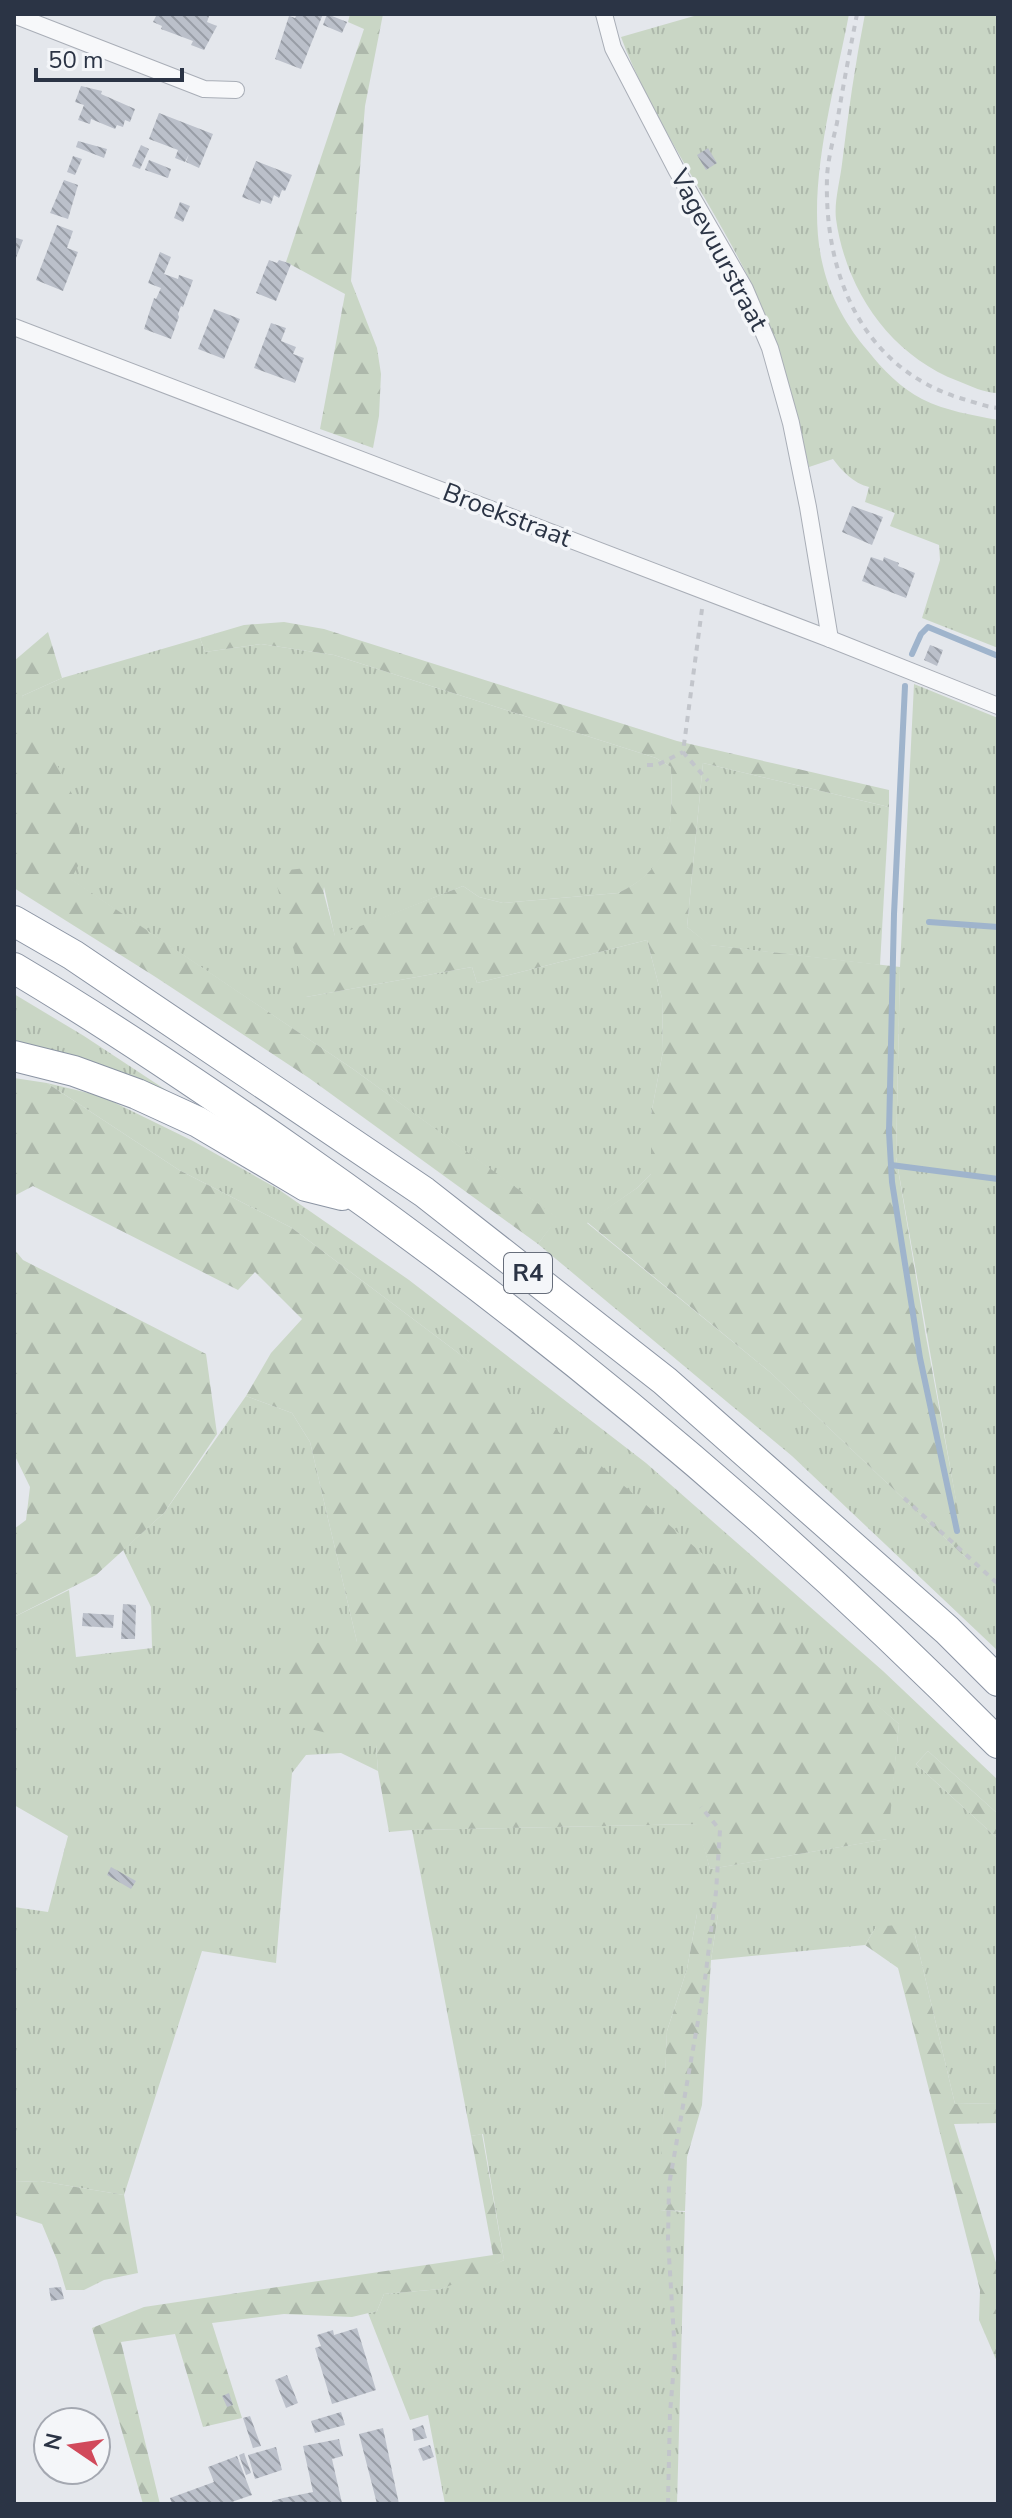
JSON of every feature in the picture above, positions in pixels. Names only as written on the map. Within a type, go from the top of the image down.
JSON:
[{"type":"highway","name":"R4","points":[[14,921],[73,955],[424,1192],[665,1381],[924,1609],[998,1681]]},
{"type":"highway","name":"R4","points":[[14,968],[144,1048],[362,1200],[522,1319],[641,1415],[778,1533],[921,1665],[998,1743]]},
{"type":"highway","points":[[14,1056],[74,1071],[137,1094],[198,1122],[306,1186],[362,1200]]},
{"type":"street","name":"Vagevuurstraat","points":[[604,14],[613,48],[677,171],[745,289],[770,348],[791,423],[830,639]]},
{"type":"street","points":[[14,15],[204,89],[236,90]]},
{"type":"street","name":"Broekstraat","points":[[14,327],[998,706]]},
{"type":"path","points":[[857,14],[827,174],[828,228],[846,296],[878,348],[897,366],[945,394],[998,408]]},
{"type":"path","points":[[705,591],[683,752],[708,781]]},
{"type":"path","points":[[647,765],[657,765],[683,752]]},
{"type":"path","points":[[904,1498],[998,1584]]},
{"type":"path","points":[[668,2504],[675,2353],[668,2240],[669,2185],[704,1987],[720,1830],[701,1807]]},
{"type":"green space","points":[[350,14],[383,14],[365,106],[351,281],[377,348],[381,374],[379,416],[373,448],[320,429],[345,294],[286,262],[364,29],[348,22]]},
{"type":"green space","points":[[701,14],[849,14],[819,173],[818,237],[823,266],[830,289],[847,322],[893,378],[931,403],[998,420],[998,648],[922,618],[940,560],[939,545],[890,526],[895,513],[865,502],[869,487],[848,476],[833,459],[809,467],[785,372],[760,303],[734,250],[649,100],[621,37]]},
{"type":"green space","points":[[865,14],[998,14],[998,393],[958,381],[912,355],[875,317],[850,271],[841,245],[836,206]]},
{"type":"green space","points":[[284,622],[324,629],[677,741],[889,790],[889,807],[703,763],[687,927],[710,945],[900,967],[896,1157],[967,1559],[771,1373],[587,1222],[637,1188],[651,1174],[651,1115],[663,1051],[662,998],[647,940],[477,983],[472,967],[306,997],[276,882],[288,870],[306,868],[319,875],[335,936],[463,886],[479,897],[503,903],[618,893],[651,870],[661,856],[670,824],[671,767],[656,758],[334,655],[261,644],[205,652],[200,638],[244,625]]},
{"type":"green space","points":[[48,632],[62,678],[22,696],[72,794],[84,855],[71,879],[353,1069],[558,1218],[538,1244],[309,1078],[14,888],[14,661]]},
{"type":"green space","points":[[200,638],[205,652],[261,644],[334,655],[656,758],[671,767],[670,824],[661,856],[651,870],[618,893],[503,903],[479,897],[463,886],[335,937],[324,887],[306,997],[472,967],[477,983],[647,940],[662,998],[663,1051],[651,1115],[651,1174],[637,1188],[587,1223],[771,1373],[966,1558],[896,1157],[900,967],[914,684],[998,718],[998,1651],[792,1456],[538,1244],[557,1218],[353,1069],[70,879],[22,696],[62,678]]},
{"type":"green space","points":[[703,763],[889,807],[880,965],[709,945],[687,927]]},
{"type":"green space","points":[[14,994],[84,1036],[169,1092],[14,1045]]},
{"type":"green space","points":[[14,1078],[47,1083],[179,1170],[292,1228],[593,1459],[899,1724],[888,1839],[710,1869],[697,1824],[389,1832],[376,1745],[286,1723],[287,1643],[357,1642],[310,1442],[292,1413],[246,1396],[271,1353],[302,1319],[255,1272],[238,1290],[33,1186],[14,1196]]},
{"type":"green space","points":[[47,1083],[101,1096],[193,1141],[278,1189],[409,1280],[646,1463],[883,1671],[998,1780],[998,1814],[928,1751],[916,1764],[998,1839],[998,2103],[955,2104],[915,1935],[876,1927],[865,1945],[711,1960],[718,1914],[697,1914],[687,1969],[667,2031],[660,2210],[685,2212],[677,2504],[445,2504],[428,2415],[410,2420],[368,2313],[377,2311],[384,2294],[441,2289],[504,2260],[483,2134],[471,2136],[412,1830],[698,1824],[710,1869],[887,1839],[899,1724],[457,1352],[292,1228],[179,1170]]},
{"type":"green space","points":[[14,1249],[23,1260],[206,1354],[217,1434],[164,1513],[96,1575],[14,1617],[14,1529],[26,1520],[30,1487],[14,1454]]},
{"type":"green space","points":[[246,1396],[292,1413],[310,1442],[357,1642],[378,1771],[341,1753],[306,1755],[292,1773],[276,1963],[202,1951],[124,2195],[40,2181],[14,2182],[14,1907],[48,1912],[68,1836],[14,1805],[14,1617],[69,1590],[76,1657],[152,1648],[151,1607],[123,1550],[164,1513]]},
{"type":"green space","points":[[928,1751],[998,1814],[998,1839],[916,1764]]},
{"type":"green space","points":[[697,1914],[718,1914],[711,1960],[702,2105],[687,2157],[685,2211],[659,2210],[667,2031],[687,1969]]},
{"type":"green space","points":[[897,1925],[915,1935],[955,2104],[998,2103],[998,2123],[954,2124],[998,2269],[998,2364],[979,2320],[980,2290],[898,1968],[865,1945],[876,1927]]},
{"type":"green space","points":[[482,2134],[504,2260],[441,2289],[384,2294],[377,2311],[352,2317],[284,2314],[212,2323],[242,2418],[203,2427],[175,2334],[121,2342],[160,2504],[143,2504],[92,2328],[144,2307],[493,2255],[471,2136]]},
{"type":"green space","points":[[40,2181],[124,2195],[138,2273],[104,2280],[84,2290],[66,2290],[42,2224],[14,2215],[14,2182]]},
{"type":"building","points":[[157,14],[205,14],[209,16],[207,22],[217,26],[204,50],[191,45],[193,41],[161,29],[162,26],[153,22]]},
{"type":"building","points":[[297,14],[323,14],[301,69],[275,59],[289,16],[295,18]]},
{"type":"building","points":[[327,14],[347,22],[342,33],[323,25]]},
{"type":"building","points":[[81,86],[102,91],[101,94],[135,109],[130,122],[125,120],[123,127],[117,125],[115,129],[91,119],[90,124],[78,120],[84,105],[75,102]]},
{"type":"building","points":[[159,113],[213,134],[199,168],[186,162],[189,154],[185,162],[175,158],[178,150],[149,139]]},
{"type":"building","points":[[78,141],[107,149],[104,158],[76,147]]},
{"type":"building","points":[[141,145],[149,149],[140,169],[132,166]]},
{"type":"building","points":[[708,148],[717,163],[706,170],[697,155]]},
{"type":"building","points":[[73,156],[82,159],[75,175],[67,172]]},
{"type":"building","points":[[149,160],[171,169],[168,178],[145,170]]},
{"type":"building","points":[[256,161],[292,175],[285,191],[282,190],[279,198],[274,195],[271,204],[261,200],[260,204],[242,197]]},
{"type":"building","points":[[64,180],[78,185],[68,219],[50,213]]},
{"type":"building","points":[[180,202],[190,206],[183,222],[174,218]]},
{"type":"building","points":[[57,225],[73,231],[67,248],[78,252],[63,291],[36,280]]},
{"type":"building","points":[[14,237],[23,240],[14,263]]},
{"type":"building","points":[[160,252],[171,257],[164,274],[193,280],[171,339],[144,329],[154,298],[161,288],[148,283]]},
{"type":"building","points":[[269,260],[291,264],[276,301],[256,293]]},
{"type":"building","points":[[214,309],[240,319],[224,359],[198,349]]},
{"type":"building","points":[[271,323],[286,328],[281,341],[296,347],[293,354],[304,358],[295,383],[254,368]]},
{"type":"building","points":[[852,506],[883,517],[872,545],[842,532]]},
{"type":"building","points":[[871,557],[883,561],[884,557],[915,573],[906,598],[862,581]]},
{"type":"building","points":[[930,645],[943,650],[937,666],[924,660]]},
{"type":"building","points":[[123,1604],[136,1605],[135,1639],[121,1639]]},
{"type":"building","points":[[83,1613],[114,1615],[113,1628],[82,1626]]},
{"type":"building","points":[[111,1867],[136,1881],[131,1889],[107,1875]]},
{"type":"building","points":[[61,2287],[64,2299],[51,2301],[49,2288]]},
{"type":"building","points":[[357,2328],[376,2390],[332,2404],[315,2348],[321,2346],[317,2335],[333,2330],[334,2335]]},
{"type":"building","points":[[287,2375],[298,2403],[286,2408],[275,2380]]},
{"type":"building","points":[[229,2393],[233,2405],[227,2407],[222,2396]]},
{"type":"building","points":[[341,2412],[345,2425],[315,2433],[311,2421]]},
{"type":"building","points":[[250,2416],[261,2446],[253,2448],[243,2418]]},
{"type":"building","points":[[423,2425],[427,2438],[414,2441],[412,2429]]},
{"type":"building","points":[[383,2428],[399,2504],[377,2504],[359,2434]]},
{"type":"building","points":[[339,2439],[343,2456],[332,2459],[342,2503],[272,2504],[272,2501],[313,2492],[303,2446]]},
{"type":"building","points":[[430,2445],[434,2457],[423,2461],[418,2449]]},
{"type":"building","points":[[276,2447],[282,2470],[255,2479],[248,2455]]},
{"type":"building","points":[[244,2453],[251,2473],[246,2475],[239,2455]]},
{"type":"building","points":[[237,2456],[252,2495],[226,2504],[172,2504],[170,2498],[214,2482],[208,2467]]},
{"type":"waterway","points":[[912,654],[921,634],[928,627],[998,656]]},
{"type":"waterway","points":[[905,686],[894,914],[889,1132],[892,1182],[920,1358],[957,1531]]},
{"type":"waterway","points":[[929,922],[998,927]]},
{"type":"waterway","points":[[891,1165],[998,1179]]}]
